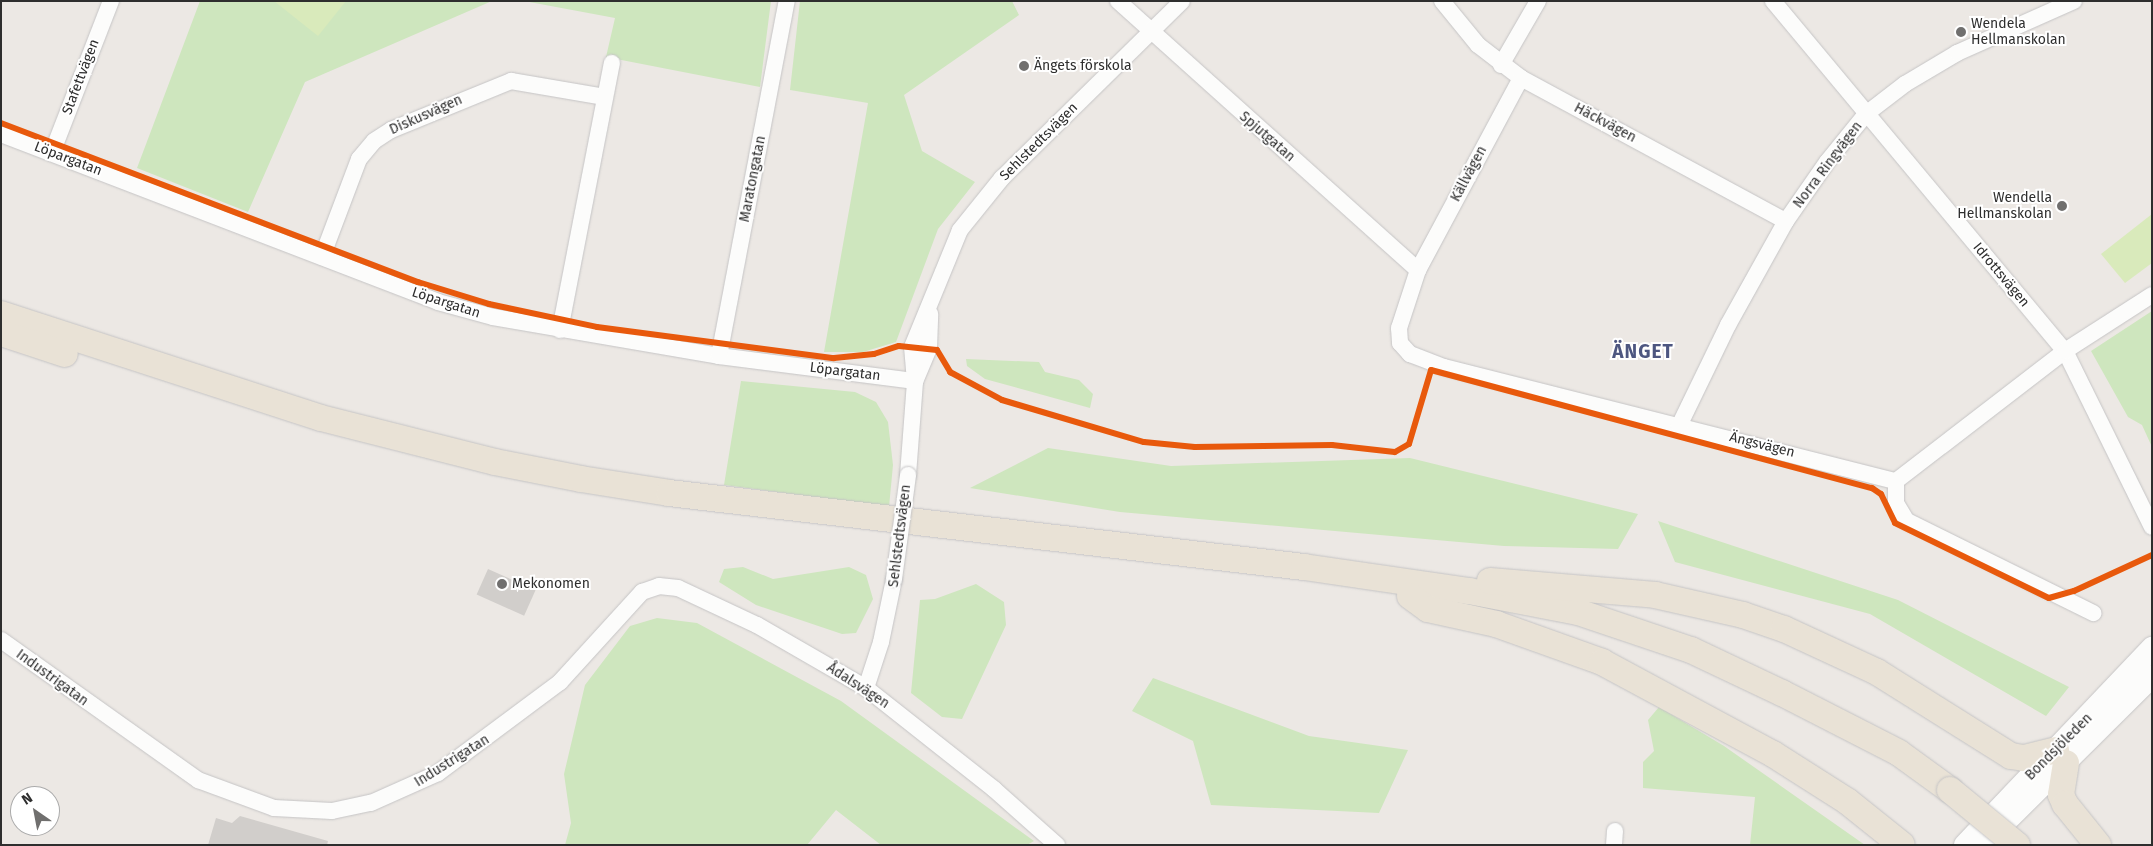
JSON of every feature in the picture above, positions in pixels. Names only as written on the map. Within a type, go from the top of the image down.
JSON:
[{"type":"highway","points":[[1,314],[321,418],[495,462],[581,480],[689,496],[1304,567],[1544,604],[1611,622],[1690,650],[1782,693],[1899,753],[1950,790],[2017,845]]},
{"type":"highway","points":[[1,334],[358,446],[566,493],[781,522],[1410,596],[1584,631],[1782,693]]},
{"type":"highway","points":[[1443,588],[1476,581],[1523,582],[1655,595],[1722,609],[1842,654],[2011,756],[2024,758],[2061,757],[2062,795],[2065,804],[2098,845]]},
{"type":"highway","points":[[1410,596],[1428,609],[1513,629],[1602,662],[1781,759],[1847,801],[1902,845]]},
{"type":"main road","name":"Bondsjöleden","points":[[1982,845],[2061,757],[2152,648]]},
{"type":"main road","name":"Bondsjöleden","points":[[1965,845],[2152,676]]},
{"type":"street","name":"Stafettvägen","points":[[52,154],[110,1]]},
{"type":"street","name":"Maratongatan","points":[[719,356],[788,1]]},
{"type":"street","name":"Spjutgatan","points":[[1118,1],[1418,270]]},
{"type":"street","name":"Sehlstedtsvägen","points":[[866,688],[881,642],[894,579],[908,475],[915,381],[912,348],[930,306],[950,248],[970,213],[1182,1]]},
{"type":"street","name":"Häckvägen","points":[[1442,1],[1478,45],[1501,66],[1786,221]]},
{"type":"street","points":[[1501,66],[1538,1]]},
{"type":"street","name":"Idrottsvägen","points":[[1773,1],[2065,351],[2152,527]]},
{"type":"street","name":"Norra Ringvägen","points":[[1679,426],[1728,326],[1786,221],[1826,162],[1866,114],[1913,79],[1957,53],[2074,1]]},
{"type":"street","points":[[560,330],[612,63]]},
{"type":"street","name":"Källvägen","points":[[1418,270],[1521,78]]},
{"type":"street","name":"Diskusvägen","points":[[322,257],[359,159],[374,141],[391,130],[511,81],[605,97]]},
{"type":"street","name":"Löpargatan","points":[[1,134],[438,302],[560,330],[719,356],[915,381]]},
{"type":"street","name":"Ängsvägen","points":[[1418,270],[1399,328],[1400,343],[1410,354],[1679,426],[1896,481]]},
{"type":"street","points":[[2093,613],[1907,521],[1896,503],[1896,481],[2065,351],[2152,296]]},
{"type":"street","name":"Ådalsvägen","points":[[632,600],[659,586],[678,588],[757,625],[866,688],[995,790],[1057,845]]},
{"type":"street","name":"Industrigatan","points":[[1,640],[198,780],[274,808],[332,811],[402,792],[484,742],[572,671],[632,600]]},
{"type":"green space","points":[[200,1],[492,1],[305,82],[248,212],[137,168]]},
{"type":"green space","points":[[274,1],[346,1],[318,36]]},
{"type":"green space","points":[[524,1],[771,1],[760,87],[606,57],[615,18]]},
{"type":"green space","points":[[800,1],[1012,1],[1019,15],[904,95],[922,151],[975,182],[938,229],[896,342],[863,352],[824,352],[868,103],[790,90]]},
{"type":"green space","points":[[2152,214],[2152,263],[2125,283],[2101,254]]},
{"type":"green space","points":[[2152,311],[2152,447],[2142,425],[2128,417],[2091,351]]},
{"type":"green space","points":[[966,359],[1039,362],[1045,372],[1079,380],[1093,394],[1090,408],[985,379],[967,366]]},
{"type":"green space","points":[[741,381],[855,392],[876,402],[888,422],[893,465],[889,507],[724,485]]},
{"type":"green space","points":[[1048,448],[1171,466],[1410,458],[1638,514],[1618,549],[1504,546],[1120,512],[970,488]]},
{"type":"green space","points":[[1658,521],[1898,600],[2069,687],[2046,716],[1870,614],[1675,562]]},
{"type":"green space","points":[[743,567],[773,579],[849,567],[866,575],[873,599],[856,633],[842,634],[756,605],[719,582],[724,569]]},
{"type":"green space","points":[[976,584],[1004,602],[1006,625],[962,719],[942,717],[911,693],[920,600],[935,599]]},
{"type":"green space","points":[[657,618],[697,623],[841,701],[1034,841],[1027,845],[881,845],[836,810],[807,845],[565,845],[571,823],[564,774],[585,685],[630,626]]},
{"type":"green space","points":[[1153,678],[1309,736],[1408,750],[1379,813],[1211,805],[1193,741],[1132,711]]},
{"type":"green space","points":[[1659,707],[1724,746],[1865,845],[1750,845],[1755,797],[1643,788],[1643,762],[1654,751],[1648,720]]},
{"type":"building","name":"Mekonomen","points":[[488,569],[536,590],[524,616],[477,595]]},
{"type":"building","points":[[240,816],[328,841],[327,845],[208,845],[216,818],[232,823]]},
{"type":"cycle path","points":[[1,123],[418,282],[489,304],[597,327],[834,358],[874,354],[899,346],[937,350],[950,372],[1002,400],[1144,442],[1195,447],[1332,445],[1395,452],[1409,444],[1431,370],[1872,488],[1881,494],[1895,523],[2049,598],[2074,591],[2152,555]]},
{"type":"place","name":"Wendela Hellmanskolan","points":[[1961,32]]},
{"type":"place","name":"Ängets förskola","points":[[1024,66]]},
{"type":"place","name":"Wendella Hellmanskolan","points":[[2062,206]]},
{"type":"place","name":"Mekonomen","points":[[502,584]]},
{"type":"district","name":"ÄNGET","points":[[1643,352]]}]
